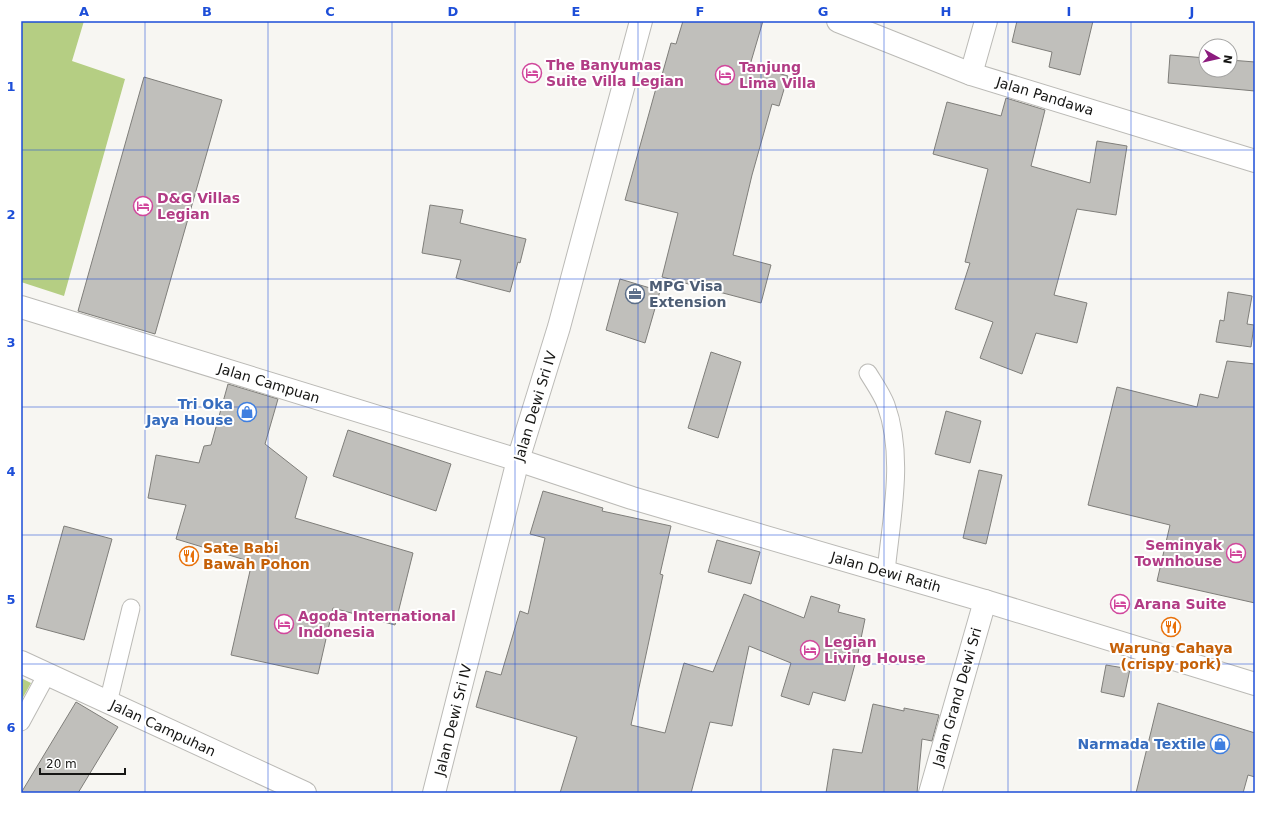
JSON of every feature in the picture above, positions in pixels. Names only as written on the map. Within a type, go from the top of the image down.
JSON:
[{"type":"street","name":"Jalan Dewi Sri IV","points":[[434,793],[518,460],[558,327],[640,21]]},
{"type":"street","name":"Jalan Pandawa","points":[[838,21],[971,74],[1255,161]]},
{"type":"street","points":[[971,74],[986,21]]},
{"type":"street","name":"Jalan Campuan","points":[[21,307],[518,460]]},
{"type":"street","name":"Jalan Dewi Ratih","points":[[518,460],[632,498],[985,601],[1255,684]]},
{"type":"street","name":"Jalan Grand Dewi Sri","points":[[930,793],[985,601]]},
{"type":"street","name":"Jalan Campuhan","points":[[21,662],[305,793]]},
{"type":"lane","points":[[868,373],[886,405],[894,452],[895,484],[886,572]]},
{"type":"lane","points":[[108,703],[131,608]]},
{"type":"lane","points":[[21,722],[47,674]]},
{"type":"green space","points":[[21,21],[84,21],[72,61],[125,79],[64,296],[21,282]]},
{"type":"green space","points":[[21,678],[31,683],[21,701]]},
{"type":"building","points":[[683,21],[763,21],[750,65],[788,76],[779,106],[772,104],[752,175],[733,255],[771,265],[761,303],[662,277],[678,213],[625,200],[658,81],[660,82],[671,43],[676,44]]},
{"type":"building","points":[[1017,21],[1093,21],[1080,75],[1049,67],[1052,52],[1012,42]]},
{"type":"building","points":[[1170,55],[1198,57],[1198,78],[1238,78],[1238,61],[1255,62],[1255,91],[1168,83]]},
{"type":"building","points":[[144,77],[222,100],[155,334],[78,311]]},
{"type":"building","points":[[1006,98],[1045,110],[1031,166],[1090,183],[1097,141],[1127,146],[1116,215],[1077,209],[1054,295],[1087,303],[1077,343],[1036,333],[1022,374],[980,358],[993,322],[955,309],[970,263],[965,262],[988,169],[933,154],[947,102],[1001,116]]},
{"type":"building","points":[[430,205],[463,210],[460,223],[526,239],[510,292],[456,278],[461,260],[422,253]]},
{"type":"building","points":[[620,279],[660,291],[645,343],[606,330]]},
{"type":"building","points":[[1228,292],[1252,296],[1247,324],[1254,325],[1251,347],[1216,342],[1220,320],[1224,321]]},
{"type":"building","points":[[711,352],[741,362],[718,438],[688,428]]},
{"type":"building","points":[[1227,361],[1255,364],[1255,603],[1157,581],[1170,525],[1088,505],[1117,387],[1197,407],[1200,394],[1218,398]]},
{"type":"building","points":[[228,384],[278,399],[265,444],[307,477],[295,518],[413,553],[395,625],[333,608],[318,674],[231,655],[252,562],[176,539],[186,505],[148,498],[156,455],[199,463],[204,446],[211,445]]},
{"type":"building","points":[[946,411],[981,421],[970,463],[935,454]]},
{"type":"building","points":[[348,430],[451,464],[436,511],[333,476]]},
{"type":"building","points":[[979,470],[1002,475],[986,544],[963,538]]},
{"type":"building","points":[[543,491],[603,508],[602,511],[671,526],[660,574],[663,575],[631,725],[665,733],[684,663],[713,672],[744,594],[804,618],[811,596],[840,605],[838,612],[865,619],[858,653],[845,701],[813,692],[809,705],[781,696],[791,663],[749,646],[732,726],[710,722],[691,793],[560,793],[577,737],[476,707],[486,671],[501,675],[520,611],[528,614],[545,538],[530,534]]},
{"type":"building","points":[[64,526],[112,539],[84,640],[36,627]]},
{"type":"building","points":[[717,540],[760,552],[751,584],[708,572]]},
{"type":"building","points":[[1106,665],[1130,669],[1124,697],[1101,692]]},
{"type":"building","points":[[76,702],[118,727],[78,793],[21,793]]},
{"type":"building","name":"Narmada Textile","points":[[1158,703],[1255,733],[1255,777],[1248,775],[1243,793],[1136,793]]},
{"type":"building","points":[[873,704],[904,711],[904,708],[939,715],[932,741],[922,739],[917,793],[826,793],[833,749],[862,753]]},
{"type":"place","name":"The Banyumas Suite Villa Legian","points":[[532,73]]},
{"type":"place","name":"Tanjung Lima Villa","points":[[725,75]]},
{"type":"place","name":"D&G Villas Legian","points":[[143,206]]},
{"type":"place","name":"MPG Visa Extension","points":[[635,294]]},
{"type":"place","name":"Tri Oka Jaya House","points":[[247,412]]},
{"type":"place","name":"Seminyak Townhouse","points":[[1236,553]]},
{"type":"place","name":"Sate Babi Bawah Pohon","points":[[189,556]]},
{"type":"place","name":"Arana Suite","points":[[1120,604]]},
{"type":"place","name":"Agoda International Indonesia","points":[[284,624]]},
{"type":"place","name":"Warung Cahaya (crispy pork)","points":[[1171,627]]},
{"type":"place","name":"Legian Living House","points":[[810,650]]},
{"type":"place","name":"Narmada Textile","points":[[1220,744]]}]
